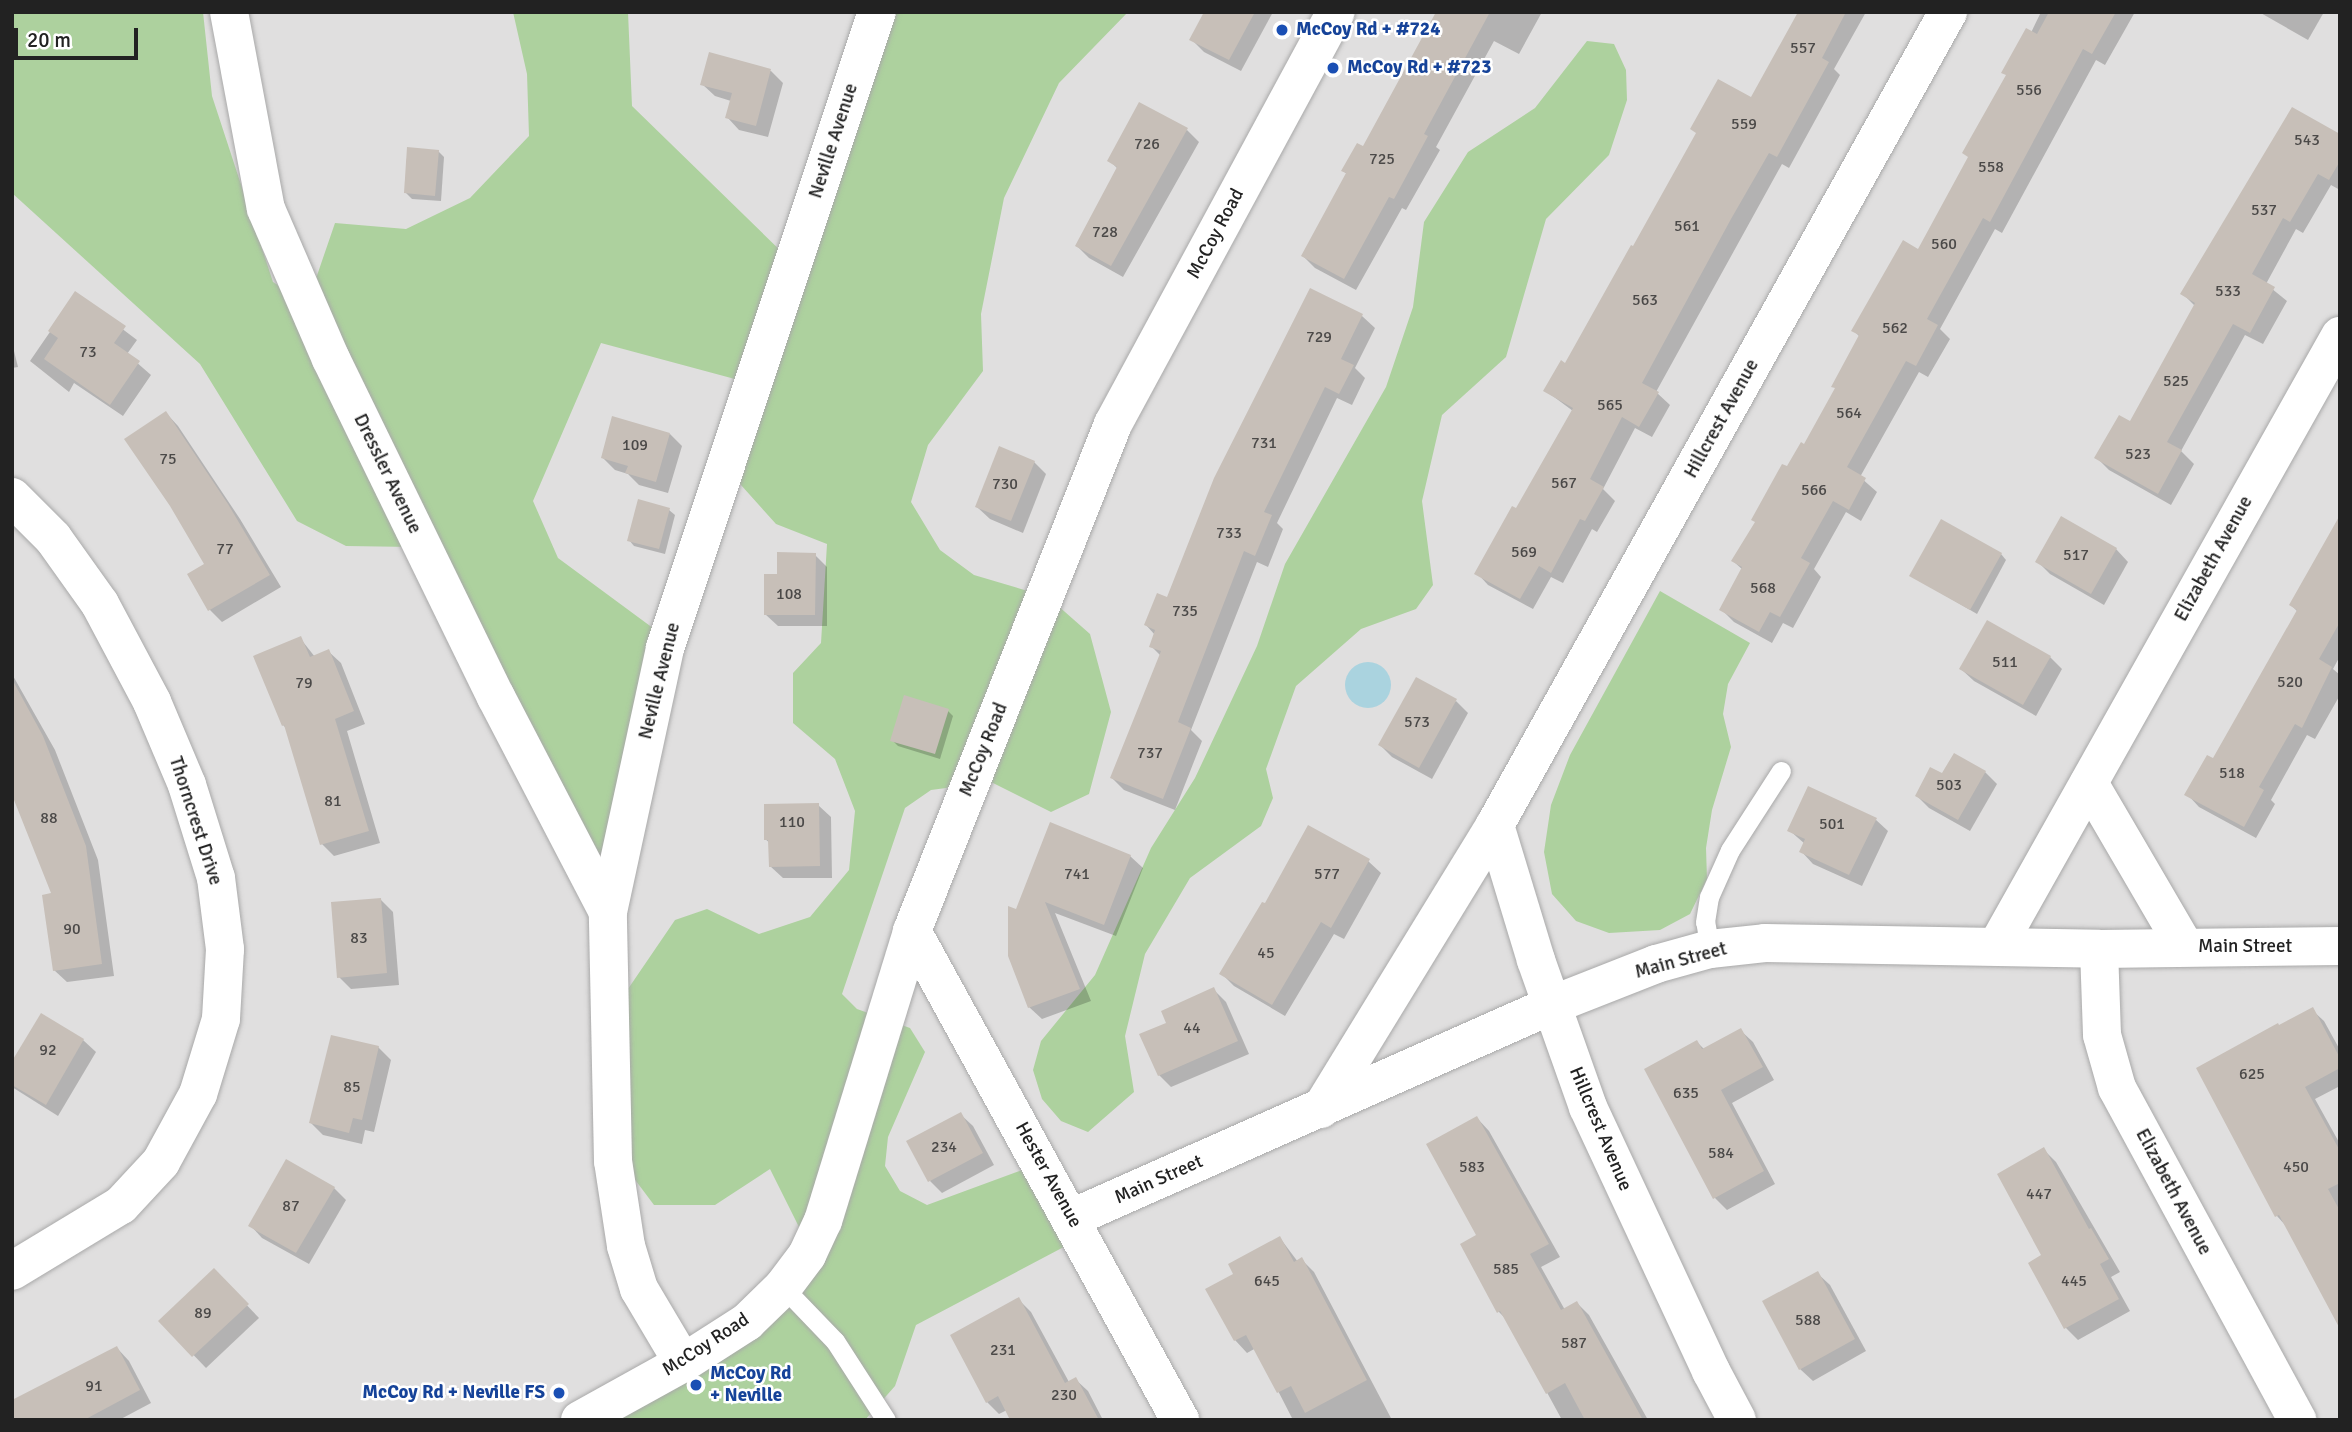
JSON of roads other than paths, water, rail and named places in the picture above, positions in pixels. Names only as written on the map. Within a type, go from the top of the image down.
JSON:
[{"type":"street","name":"Dressler Avenue","points":[[229,12],[266,209],[331,359],[496,697],[608,912]]},
{"type":"street","name":"Neville Avenue","points":[[683,1363],[639,1289],[626,1246],[612,1161],[608,912],[665,648],[877,12]]},
{"type":"street","name":"McCoy Road","points":[[580,1420],[683,1363],[747,1322],[783,1287],[807,1255],[823,1222],[912,931],[1113,425],[1336,12]]},
{"type":"street","name":"Hillcrest Avenue","points":[[1321,1109],[1495,825],[1948,12]]},
{"type":"street","name":"Elizabeth Avenue","points":[[1997,946],[2340,336]]},
{"type":"street","name":"Thorncrest Drive","points":[[12,497],[53,538],[100,604],[152,702],[187,785],[216,878],[225,949],[221,1018],[206,1069],[198,1094],[161,1162],[121,1205],[12,1271]]},
{"type":"street","points":[[2089,783],[2185,947]]},
{"type":"street","name":"Hillcrest Avenue","points":[[1495,825],[1552,1005],[1588,1107],[1710,1371],[1737,1420]]},
{"type":"street","name":"Hester Avenue","points":[[912,931],[1072,1218],[1180,1420]]},
{"type":"street","name":"Main Street","points":[[1072,1218],[1552,1005],[1657,964],[1710,949],[1765,943],[2099,949],[2340,946]]},
{"type":"street","name":"Elizabeth Avenue","points":[[2099,949],[2102,1035],[2117,1088],[2297,1420]]},
{"type":"lane","points":[[1710,949],[1705,922],[1709,897],[1730,850],[1781,771]]},
{"type":"lane","points":[[783,1287],[835,1341],[886,1420]]},
{"type":"water","points":[[1368,662],[1384,669],[1391,685],[1384,701],[1368,708],[1352,701],[1345,685],[1352,669]]},
{"type":"place","name":"McCoy Rd + #724","points":[[1282,30]]},
{"type":"place","name":"McCoy Rd + #723","points":[[1333,68]]},
{"type":"place","name":"McCoy Rd + Neville","points":[[696,1385]]},
{"type":"place","name":"McCoy Rd + Neville FS","points":[[559,1393]]}]
